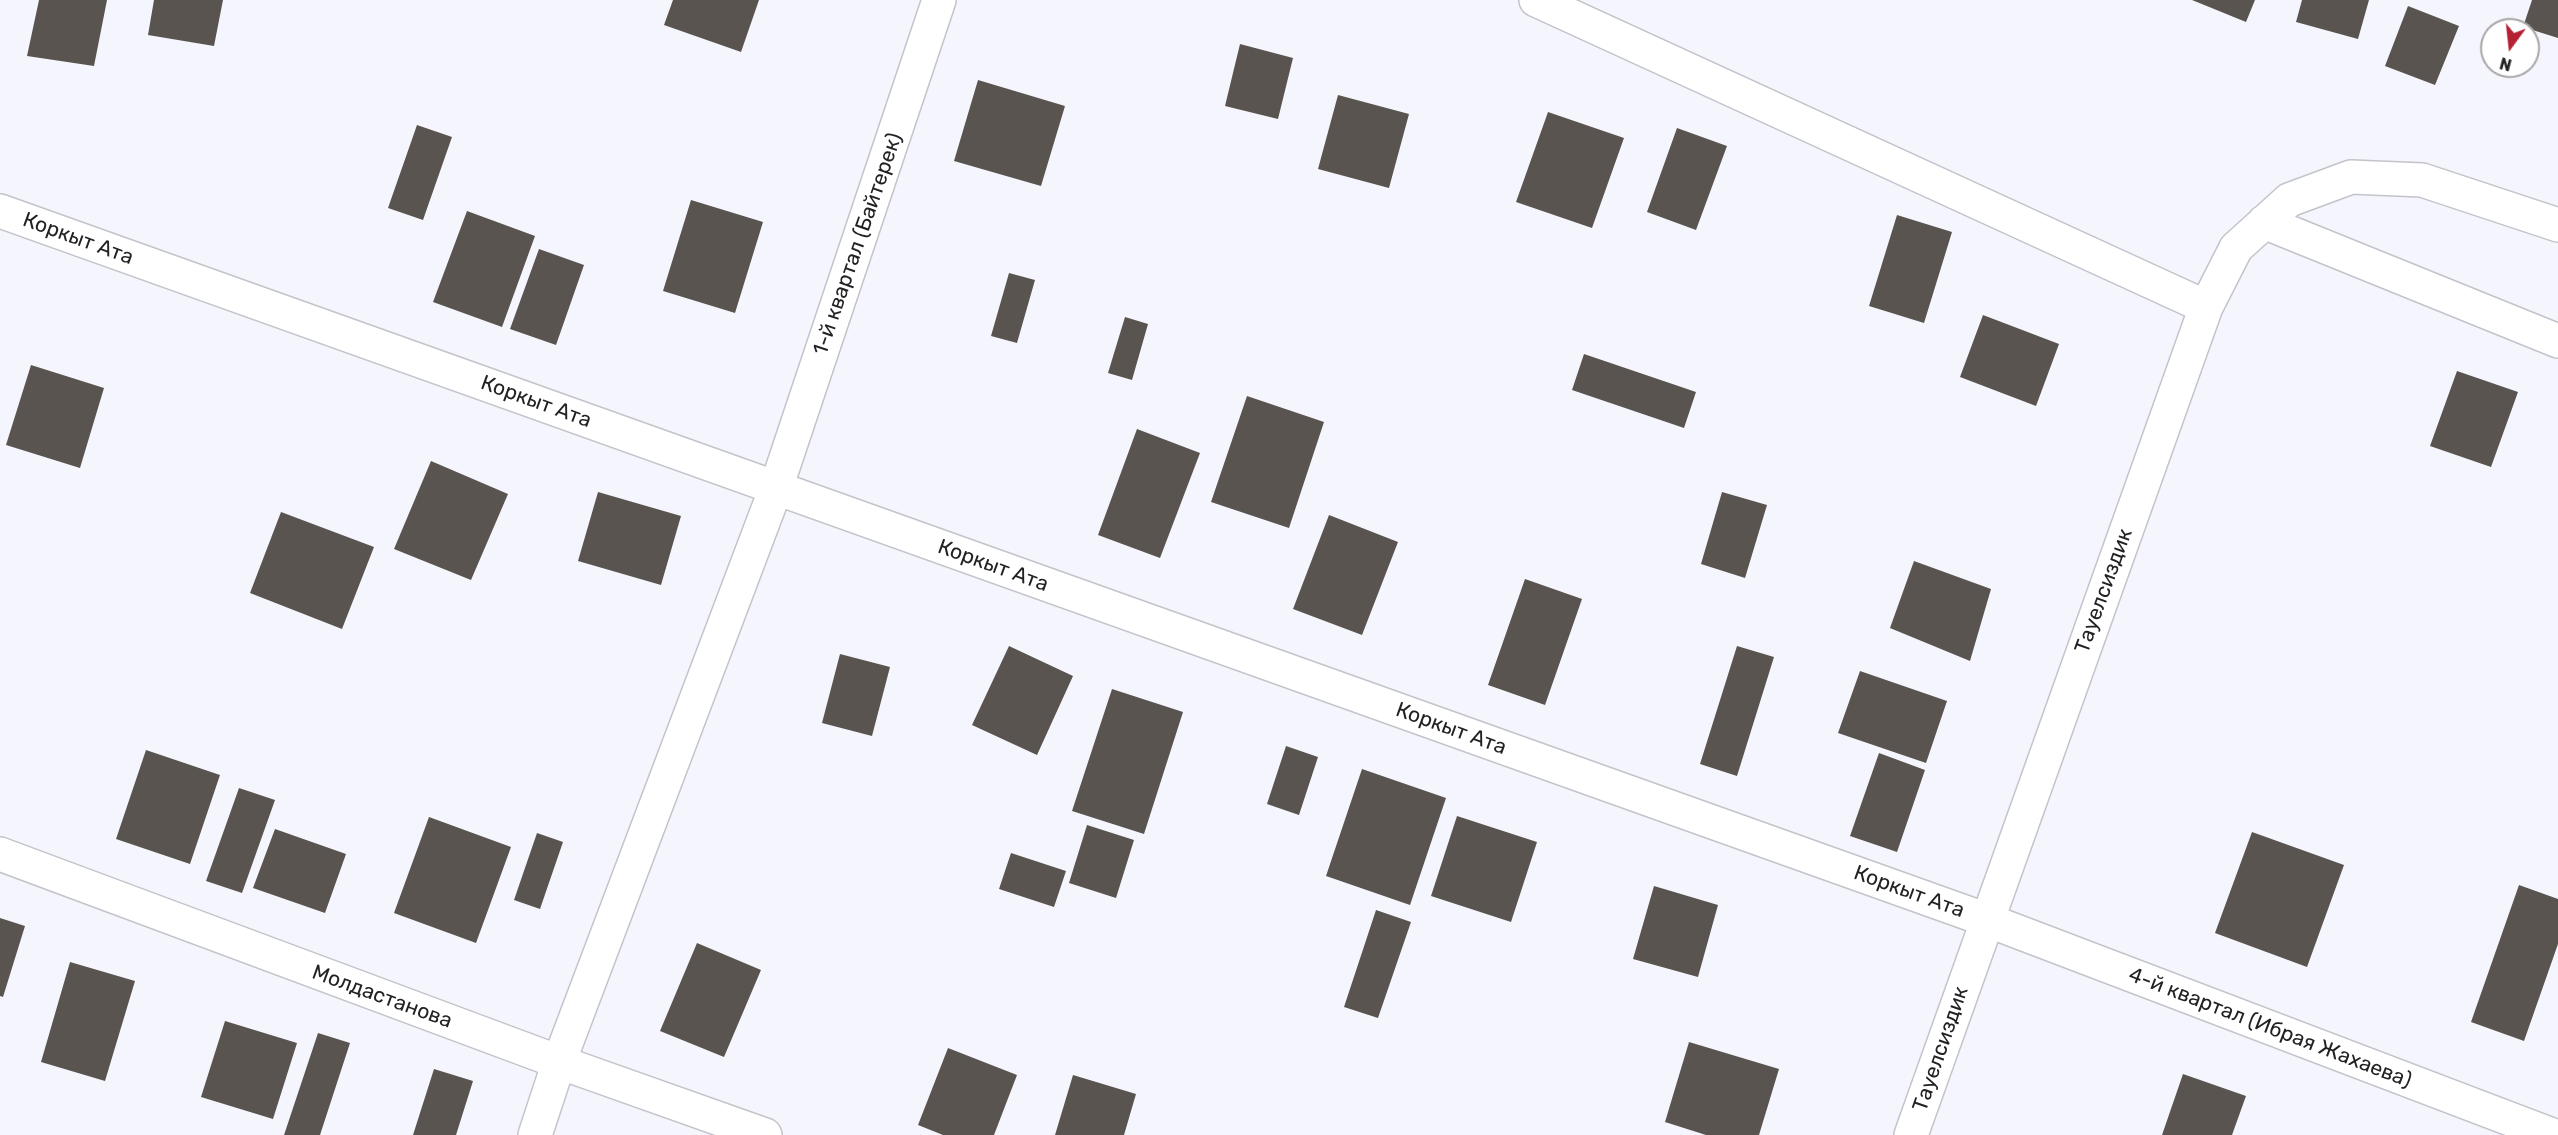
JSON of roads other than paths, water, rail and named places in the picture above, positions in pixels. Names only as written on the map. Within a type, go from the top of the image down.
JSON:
[{"type":"street","name":"1-й квартал (Байтерек)","points":[[535,1135],[559,1062],[776,488],[939,0]]},
{"type":"street","points":[[1536,0],[2205,307]]},
{"type":"street","name":"Тауелсиздик","points":[[1911,1135],[2205,307],[2236,248],[2289,200],[2351,177],[2422,180],[2558,225]]},
{"type":"street","name":"Коркыт Ата","points":[[0,211],[1987,920]]},
{"type":"street","points":[[2264,222],[2558,341]]},
{"type":"street","name":"Молдастанова","points":[[0,854],[559,1062],[765,1135]]},
{"type":"street","name":"4-й квартал (Ибрая Жахаева)","points":[[1987,920],[2552,1135]]}]
